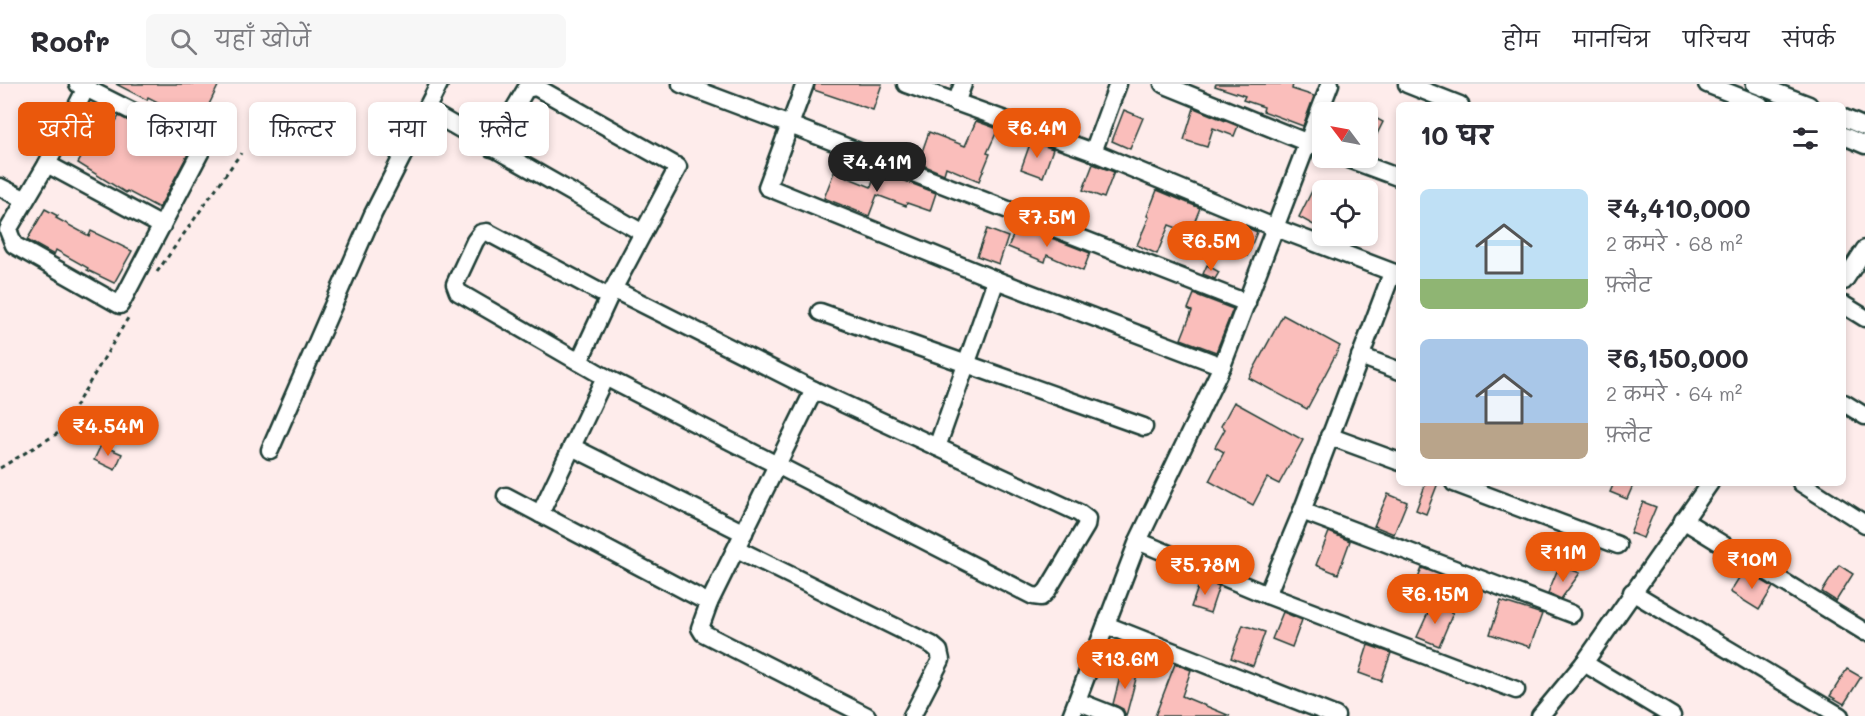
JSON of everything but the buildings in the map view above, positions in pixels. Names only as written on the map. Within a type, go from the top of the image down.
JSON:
[{"type":"street","points":[[431,102],[439,84]]},
{"type":"street","points":[[681,84],[1247,303]]},
{"type":"street","points":[[805,84],[767,187],[996,280],[1222,366]]},
{"type":"street","points":[[906,84],[1093,152],[1276,228],[1396,274],[1360,356],[1302,511],[1267,595]]},
{"type":"street","points":[[956,102],[963,84]]},
{"type":"street","points":[[1093,152],[1118,84]]},
{"type":"street","points":[[1163,84],[1312,144]]},
{"type":"street","points":[[1326,102],[1330,84]]},
{"type":"street","points":[[1407,84],[1452,102]]},
{"type":"street","points":[[1707,84],[1752,102]]},
{"type":"street","points":[[1755,84],[1801,102]]},
{"type":"street","points":[[82,86],[203,147],[120,305],[14,245],[9,237],[8,230],[24,199],[47,164],[82,86]]},
{"type":"street","points":[[518,102],[526,89],[536,87],[678,167],[611,293],[579,362]]},
{"type":"street","points":[[1846,119],[1865,127]]},
{"type":"street","points":[[1846,137],[1865,145]]},
{"type":"street","points":[[1115,716],[1074,708],[1138,541],[1222,366],[1276,228],[1312,154]]},
{"type":"street","points":[[270,450],[373,214],[403,156]]},
{"type":"street","points":[[505,156],[643,233]]},
{"type":"street","points":[[47,164],[162,226]]},
{"type":"street","points":[[1373,168],[1396,177]]},
{"type":"street","points":[[0,187],[24,199]]},
{"type":"street","points":[[486,232],[814,390],[1079,513],[1087,519],[1086,526],[1047,591],[1041,597],[1033,596],[579,362],[458,292],[455,284],[481,233],[486,232]]},
{"type":"street","points":[[1846,278],[1865,249]]},
{"type":"street","points":[[937,447],[996,280]]},
{"type":"street","points":[[1846,306],[1865,318]]},
{"type":"street","points":[[820,312],[1144,427]]},
{"type":"street","points":[[1360,356],[1396,370]]},
{"type":"street","points":[[540,514],[605,377]]},
{"type":"street","points":[[814,390],[709,603],[700,628],[703,633],[867,716]]},
{"type":"street","points":[[1846,404],[1865,416]]},
{"type":"street","points":[[1329,436],[1396,461]]},
{"type":"street","points":[[572,447],[744,533]]},
{"type":"street","points":[[1462,486],[1618,545]]},
{"type":"street","points":[[1540,716],[1584,663],[1708,486]]},
{"type":"street","points":[[1807,486],[1865,524]]},
{"type":"street","points":[[506,495],[709,603]]},
{"type":"street","points":[[1302,511],[1572,614]]},
{"type":"street","points":[[1683,520],[1865,632]]},
{"type":"street","points":[[1138,541],[1267,595],[1516,690]]},
{"type":"street","points":[[737,549],[932,645],[939,651],[941,660],[912,716]]},
{"type":"street","points":[[1632,592],[1840,716]]},
{"type":"street","points":[[1106,625],[1335,716]]},
{"type":"street","points":[[1584,663],[1671,716]]}]
